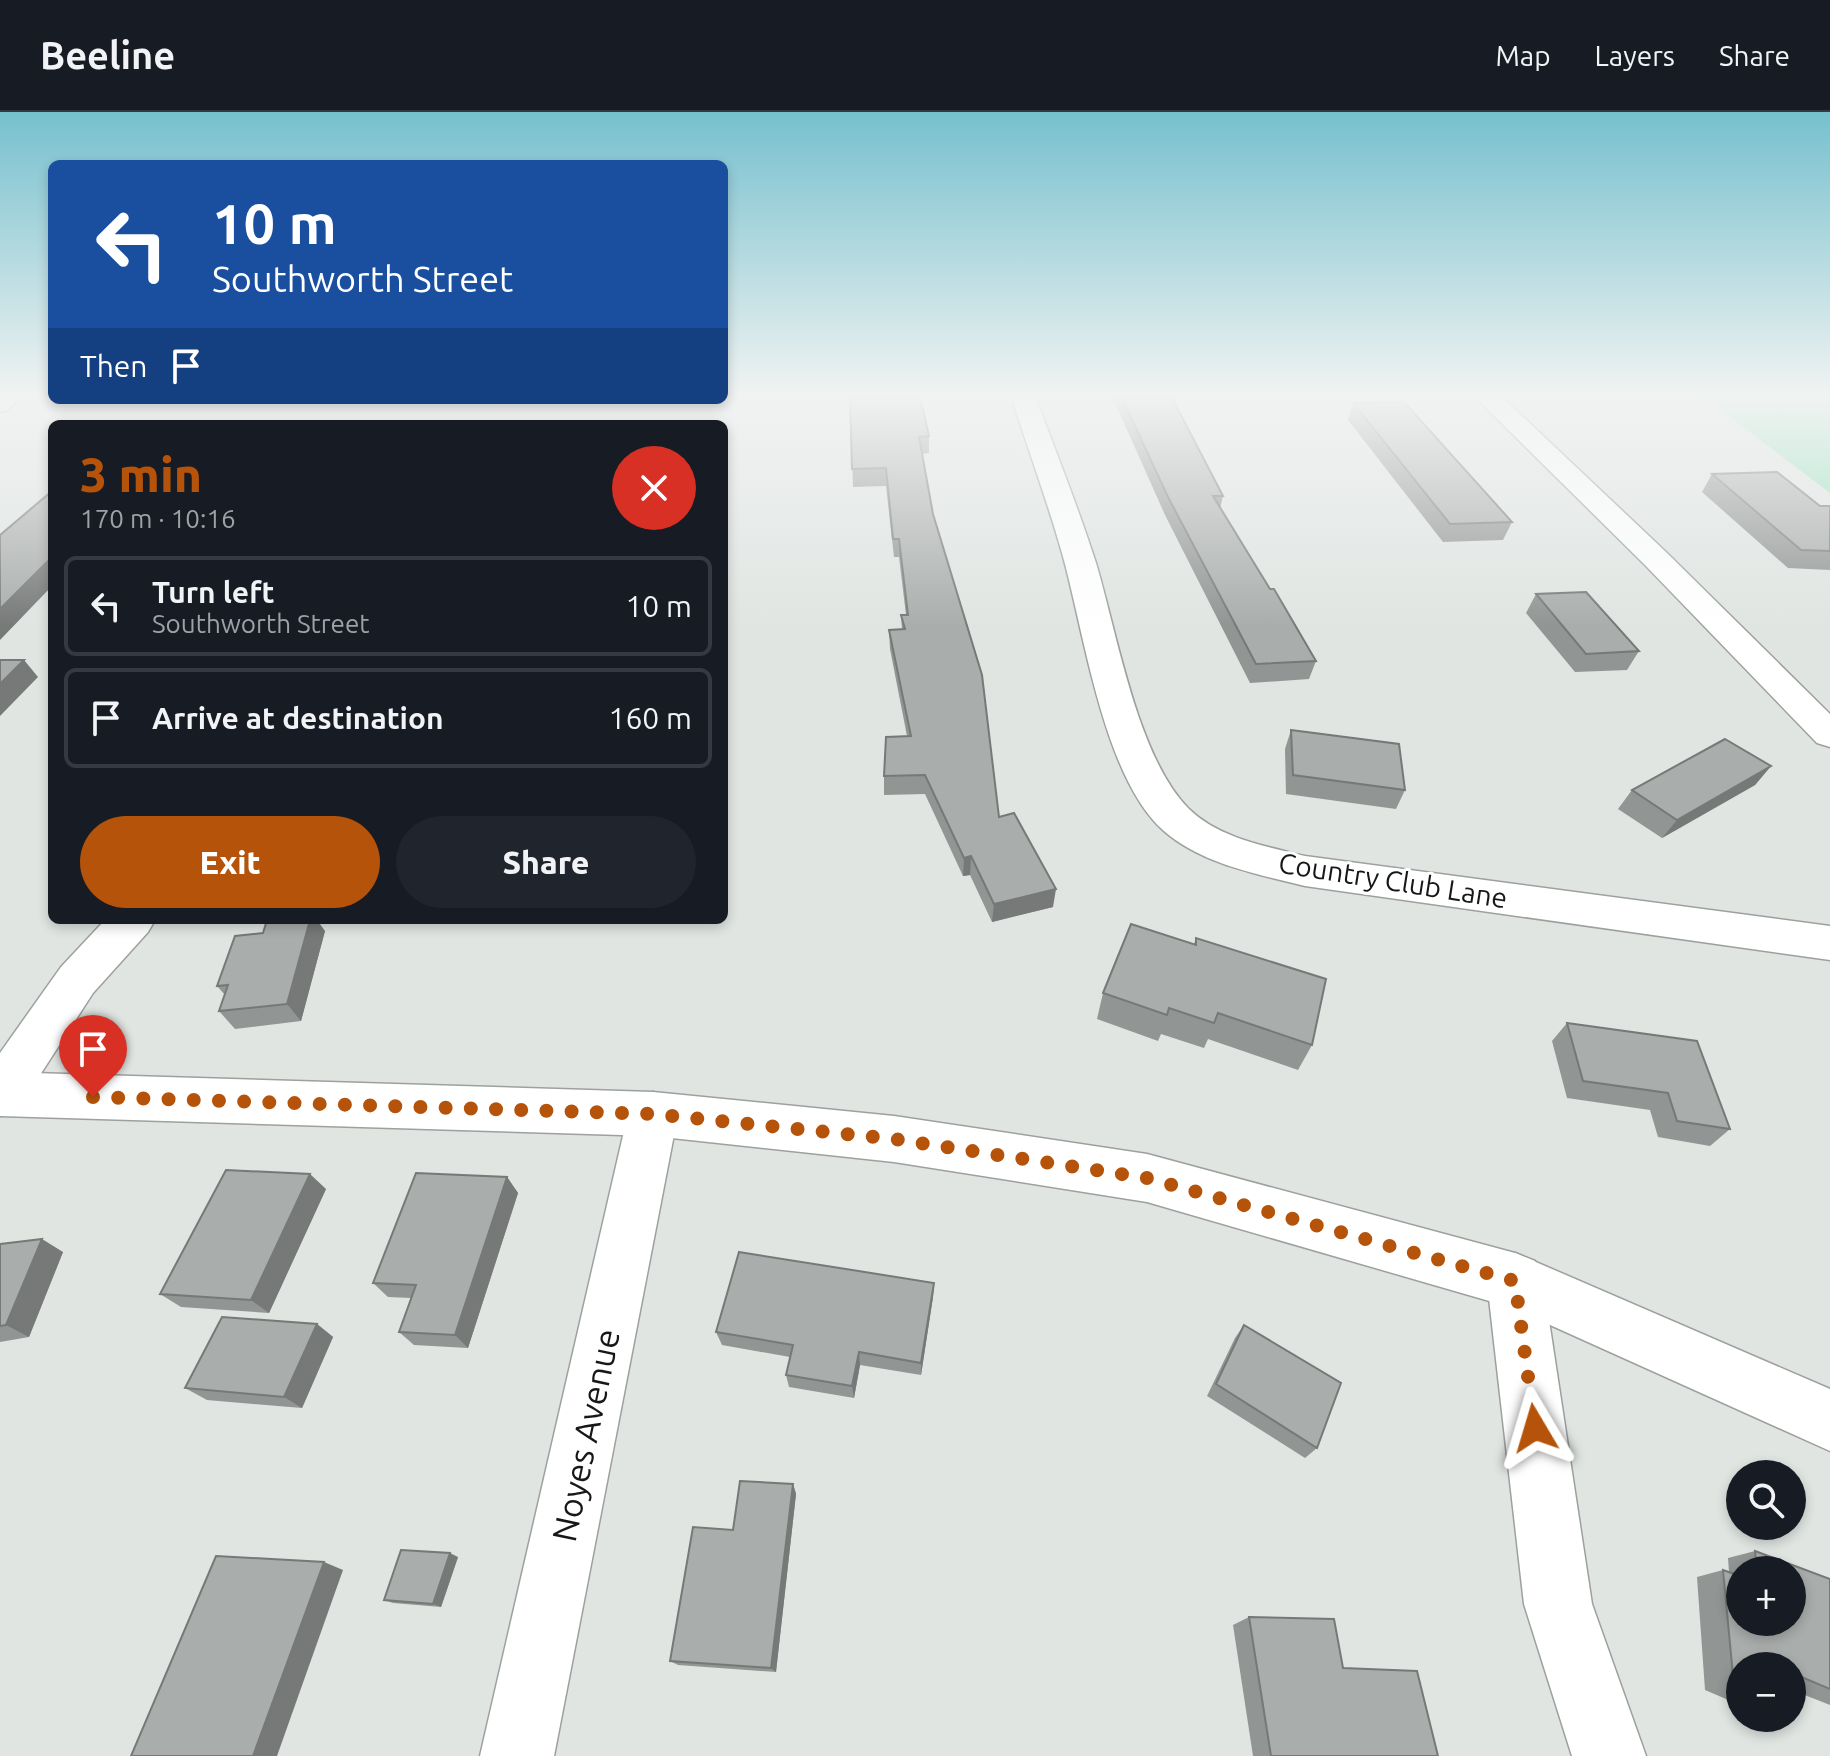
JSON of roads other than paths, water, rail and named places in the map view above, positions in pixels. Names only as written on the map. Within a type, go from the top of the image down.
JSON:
[{"type":"street","name":"Country Club Lane","points":[[1049,473],[1084,573],[1108,668],[1150,789],[1176,819],[1248,857],[1305,871],[1830,943]]},
{"type":"street","points":[[1566,473],[1830,735]]},
{"type":"street","points":[[0,1094],[75,982],[94,957],[129,924]]},
{"type":"street","points":[[0,1094],[653,1114],[894,1139],[1147,1178],[1515,1281],[1830,1420]]},
{"type":"street","name":"Noyes Avenue","points":[[517,1756],[653,1114]]},
{"type":"street","points":[[1515,1281],[1558,1604],[1609,1756]]}]
